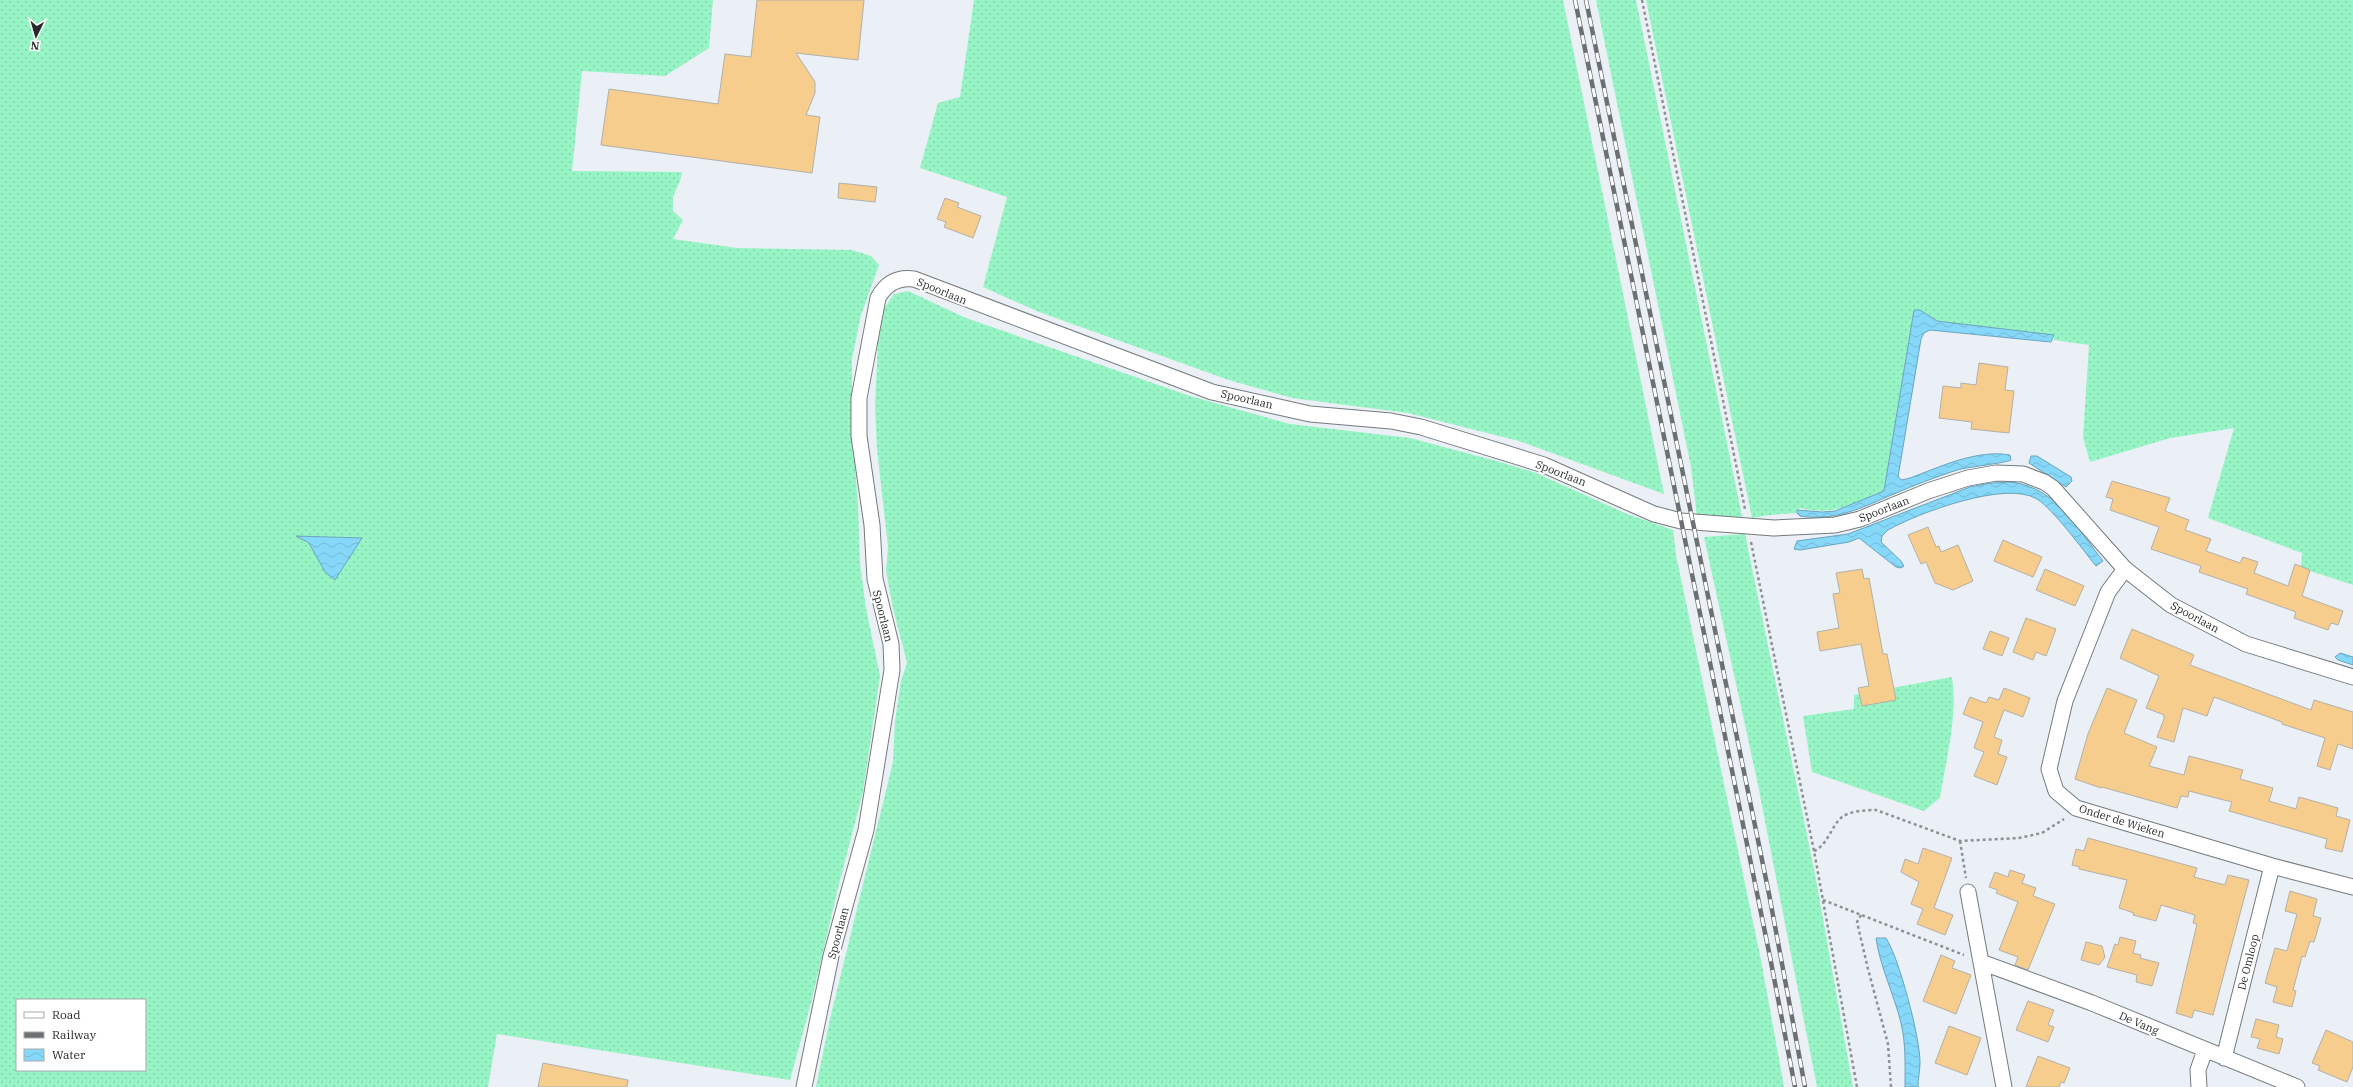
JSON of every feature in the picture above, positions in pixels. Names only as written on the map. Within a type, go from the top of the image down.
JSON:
[{"type":"street","name":"Spoorlaan","points":[[804,1087],[831,956],[866,830],[892,670],[891,644],[875,579],[872,525],[862,457],[859,398],[878,298],[887,285],[893,281],[907,278],[914,279],[978,305],[1212,392],[1310,414],[1391,421],[1451,436],[1544,465],[1654,514],[1687,522],[1774,528],[1835,525],[1860,519],[1928,491],[1968,478],[1996,473],[2023,474],[2044,482],[2062,496],[2125,569],[2171,605],[2246,644],[2353,677]]},
{"type":"street","name":"Onder de Wieken","points":[[2125,569],[2108,592],[2065,701],[2049,769],[2056,792],[2076,808],[2272,866],[2353,888]]},
{"type":"street","name":"De Omloop","points":[[2224,1058],[2272,866]]},
{"type":"street","points":[[1968,892],[2004,1087]]},
{"type":"street","name":"De Vang","points":[[1981,962],[2092,1003],[2297,1087]]},
{"type":"street","points":[[2199,1087],[2198,1070],[2205,1050]]},
{"type":"path","points":[[1814,851],[1820,847],[1843,816],[1864,810],[1876,810],[1960,841],[2018,838],[2042,833],[2065,819],[2076,808]]},
{"type":"path","points":[[1960,841],[1968,892]]},
{"type":"path","points":[[1823,900],[1981,962]]},
{"type":"path","points":[[1861,915],[1858,922],[1861,937],[1888,1044],[1891,1087]]},
{"type":"green space","points":[[0,0],[713,0],[709,48],[665,76],[582,71],[572,171],[682,172],[673,197],[673,211],[683,220],[673,239],[737,248],[852,250],[871,256],[879,265],[861,315],[852,359],[852,429],[858,505],[860,564],[866,608],[880,676],[863,792],[838,888],[811,1003],[790,1080],[497,1034],[488,1087],[0,1087]],"holes":[[[297,536],[361,538],[318,557],[309,543]]]},
{"type":"green space","points":[[974,0],[1563,0],[1664,494],[1519,441],[1408,413],[1292,398],[1229,380],[1039,312],[983,287],[1007,197],[920,168],[938,103],[960,97]]},
{"type":"green space","points":[[1596,0],[1636,0],[1743,521],[1697,517],[1691,467]]},
{"type":"green space","points":[[1646,0],[2353,0],[2353,585],[2301,568],[2302,553],[2208,518],[2234,428],[2170,438],[2090,462],[2083,437],[2089,345],[2054,340],[2054,335],[1937,321],[1920,310],[1914,310],[1884,491],[1853,504],[1833,510],[1823,511],[1800,508],[1796,511],[1797,513],[1752,518]]},
{"type":"green space","points":[[908,291],[966,318],[1190,396],[1290,424],[1410,438],[1500,462],[1536,473],[1627,514],[1673,530],[1676,555],[1761,960],[1784,1087],[816,1087],[830,1019],[893,762],[895,721],[901,681],[907,663],[893,608],[886,571],[888,547],[877,449],[875,406],[878,342],[883,310],[894,294]]},
{"type":"green space","points":[[1745,534],[1815,874],[1853,1087],[1817,1087],[1757,780],[1704,537]]},
{"type":"green space","points":[[1952,677],[1954,707],[1940,798],[1924,811],[1812,772],[1803,716],[1854,709],[1854,695]]},
{"type":"water","points":[[1914,310],[1920,310],[1937,321],[2054,335],[2051,342],[1930,330],[1924,333],[1921,339],[1898,477],[1902,480],[1910,478],[1959,460],[1985,455],[2010,455],[2011,460],[1957,470],[1917,484],[1871,504],[1837,515],[1825,517],[1800,516],[1797,513],[1797,510],[1822,512],[1835,511],[1884,491]]},
{"type":"water","points":[[2031,456],[2037,456],[2071,477],[2072,481],[2066,487],[2029,463]]},
{"type":"water","points":[[2011,482],[2027,486],[2041,492],[2053,501],[2074,523],[2103,561],[2096,566],[2059,520],[2044,504],[2037,499],[2023,494],[2005,493],[1962,501],[1920,515],[1888,530],[1882,536],[1881,542],[1901,561],[1904,566],[1901,568],[1896,567],[1859,538],[1849,542],[1800,550],[1794,549],[1797,541],[1848,534],[1970,487],[1991,483]]},
{"type":"water","points":[[296,536],[362,538],[335,580],[325,572],[309,543]]},
{"type":"water","points":[[2340,653],[2353,657],[2353,665],[2338,660],[2335,657]]},
{"type":"water","points":[[1876,938],[1886,938],[1897,962],[1908,998],[1919,1050],[1920,1065],[1918,1087],[1905,1087],[1903,1031]]},
{"type":"building","points":[[757,0],[864,0],[858,60],[796,53],[815,82],[815,93],[806,115],[820,117],[812,173],[601,145],[609,89],[718,104],[725,54],[751,57]]},
{"type":"building","points":[[839,183],[877,187],[875,202],[838,198]]},
{"type":"building","points":[[945,198],[959,203],[957,207],[981,216],[973,238],[944,227],[946,222],[937,219]]},
{"type":"building","points":[[1979,363],[2008,367],[2005,390],[2014,391],[2009,433],[1971,429],[1972,422],[1939,418],[1943,386],[1961,388],[1961,383],[1976,385]]},
{"type":"building","points":[[2112,481],[2170,498],[2165,511],[2189,520],[2185,530],[2211,539],[2206,551],[2240,563],[2243,557],[2258,562],[2254,573],[2288,586],[2295,564],[2310,570],[2302,596],[2343,611],[2338,625],[2331,623],[2328,630],[2294,618],[2296,612],[2246,594],[2248,589],[2199,572],[2201,566],[2151,549],[2159,527],[2110,510],[2113,499],[2106,497]]},
{"type":"building","points":[[1928,527],[1936,547],[1939,546],[1941,552],[1958,545],[1973,581],[1953,590],[1935,583],[1926,562],[1921,564],[1908,535]]},
{"type":"building","points":[[2003,540],[2042,557],[2033,577],[1994,561]]},
{"type":"building","points":[[1862,569],[1864,579],[1869,578],[1883,654],[1887,654],[1896,700],[1862,706],[1858,688],[1869,686],[1861,644],[1820,651],[1817,632],[1839,628],[1833,594],[1840,593],[1836,573]]},
{"type":"building","points":[[2045,569],[2084,586],[2075,606],[2036,590]]},
{"type":"building","points":[[2026,618],[2056,629],[2046,656],[2036,652],[2033,660],[2013,652]]},
{"type":"building","points":[[2132,629],[2194,655],[2190,665],[2311,710],[2314,700],[2353,712],[2353,749],[2338,744],[2330,770],[2317,766],[2325,738],[2282,724],[2282,722],[2214,697],[2207,716],[2183,708],[2174,742],[2157,737],[2164,719],[2164,715],[2146,708],[2159,676],[2120,658]]},
{"type":"building","points":[[1990,631],[2009,638],[2002,656],[1983,649]]},
{"type":"building","points":[[2004,688],[2030,698],[2023,717],[2004,710],[1994,737],[2002,740],[1998,754],[2007,757],[1997,785],[1974,776],[1984,752],[1974,748],[1983,722],[1963,714],[1970,697],[1986,703],[1989,697],[1999,700]]},
{"type":"building","points":[[2107,688],[2137,700],[2124,733],[2157,747],[2149,766],[2184,775],[2189,756],[2243,770],[2240,779],[2273,788],[2269,801],[2296,809],[2299,797],[2338,808],[2336,816],[2350,820],[2342,852],[2325,848],[2327,839],[2229,811],[2232,802],[2189,791],[2188,797],[2181,796],[2177,808],[2102,787],[2101,788],[2075,779],[2088,734]]},
{"type":"building","points":[[2088,838],[2197,868],[2194,877],[2225,885],[2228,875],[2249,880],[2213,1015],[2194,1010],[2192,1018],[2176,1013],[2197,924],[2193,923],[2195,915],[2161,905],[2156,921],[2133,915],[2134,913],[2119,908],[2127,880],[2079,869],[2080,867],[2072,865],[2076,849],[2084,851]]},
{"type":"building","points":[[1923,848],[1952,858],[1934,908],[1953,915],[1945,935],[1917,924],[1923,909],[1911,904],[1919,882],[1901,872],[1905,859],[1918,864]]},
{"type":"building","points":[[2010,870],[2025,875],[2022,883],[2036,888],[2033,896],[2055,904],[2028,970],[2015,965],[2018,957],[1999,950],[2018,902],[1996,893],[1998,890],[1989,887],[1995,872],[2008,877]]},
{"type":"building","points":[[2290,891],[2317,899],[2313,916],[2321,918],[2314,942],[2310,941],[2305,957],[2302,956],[2293,990],[2296,991],[2292,1007],[2273,1002],[2277,987],[2265,983],[2275,948],[2287,951],[2297,914],[2285,911]]},
{"type":"building","points":[[2120,937],[2136,941],[2133,953],[2141,955],[2140,958],[2159,963],[2152,986],[2136,982],[2137,975],[2107,967],[2115,944],[2118,945]]},
{"type":"building","points":[[2086,942],[2102,946],[2105,957],[2099,965],[2081,960]]},
{"type":"building","points":[[1941,955],[1955,961],[1952,968],[1971,975],[1956,1014],[1923,1001]]},
{"type":"building","points":[[2028,1001],[2054,1010],[2048,1025],[2054,1027],[2048,1042],[2016,1030]]},
{"type":"building","points":[[2256,1019],[2279,1025],[2276,1037],[2283,1039],[2279,1054],[2257,1048],[2260,1039],[2251,1037]]},
{"type":"building","points":[[1949,1026],[1981,1038],[1967,1075],[1935,1063]]},
{"type":"building","points":[[2326,1030],[2353,1042],[2353,1067],[2347,1082],[2318,1070],[2320,1066],[2312,1063]]},
{"type":"building","points":[[2038,1056],[2070,1068],[2064,1083],[2061,1082],[2059,1087],[2026,1087]]},
{"type":"building","points":[[543,1063],[628,1080],[627,1087],[538,1087]]},
{"type":"railway","points":[[1575,0],[1770,957],[1795,1087]]},
{"type":"railway","points":[[1586,0],[1769,894],[1805,1087]]}]
